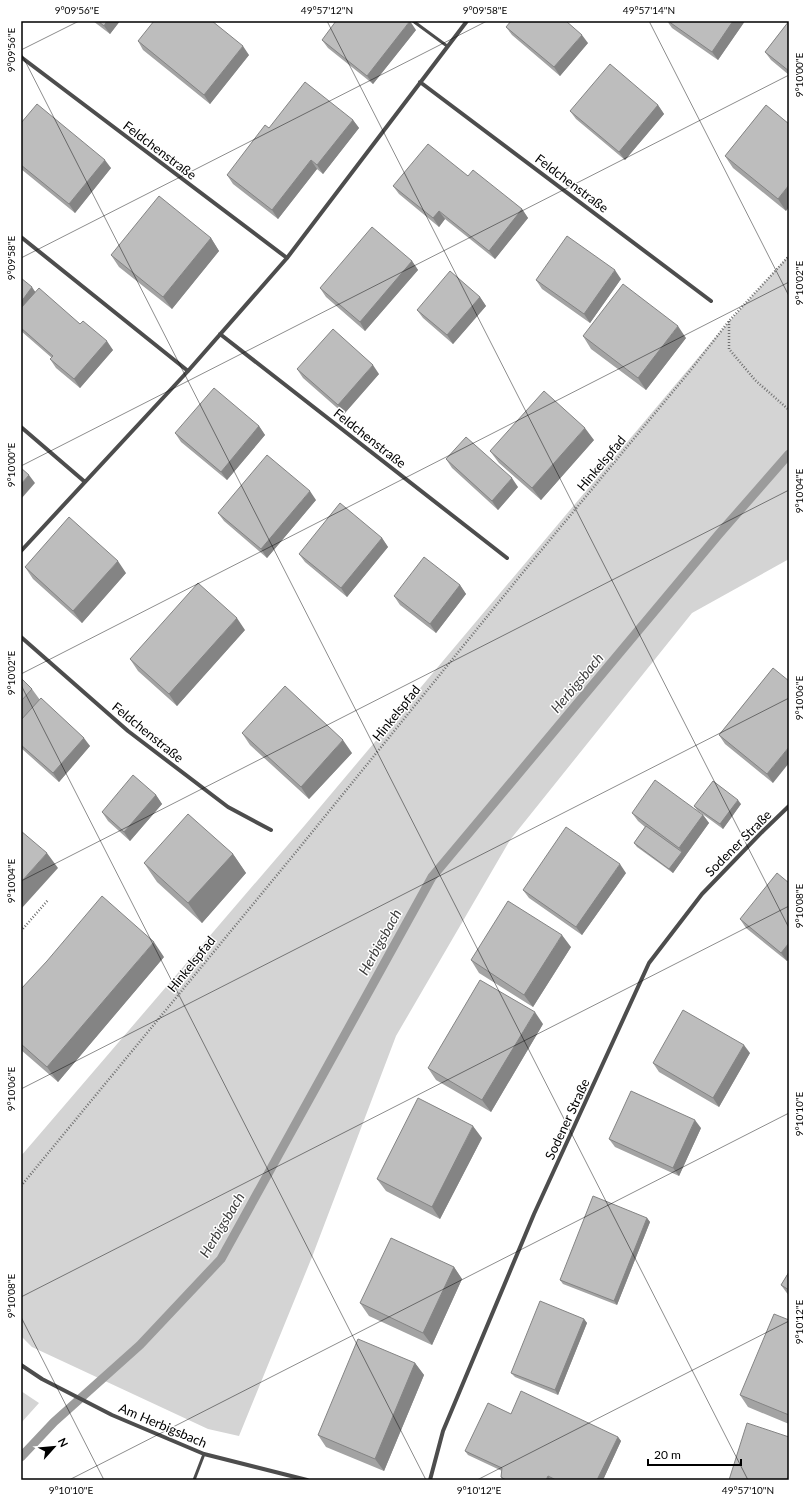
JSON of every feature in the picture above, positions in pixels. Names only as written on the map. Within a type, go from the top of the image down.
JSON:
[{"type":"street","points":[[21,552],[188,371],[287,258],[467,21]]},
{"type":"street","name":"Feldchenstraße","points":[[21,57],[287,258]]},
{"type":"street","name":"Feldchenstraße","points":[[420,82],[711,301]]},
{"type":"street","points":[[21,237],[188,371]]},
{"type":"street","name":"Feldchenstraße","points":[[220,334],[507,558]]},
{"type":"street","points":[[21,427],[85,482]]},
{"type":"street","name":"Feldchenstraße","points":[[21,637],[128,731],[228,807],[271,830]]},
{"type":"street","name":"Sodener Straße","points":[[430,1480],[443,1431],[531,1222],[649,963],[702,894],[789,806]]},
{"type":"street","name":"Am Herbigsbach","points":[[21,1365],[42,1379],[112,1415],[204,1454],[307,1480]]},
{"type":"lane","points":[[413,21],[447,46]]},
{"type":"lane","points":[[194,1480],[204,1454]]},
{"type":"path","name":"Hinkelspfad","points":[[21,1186],[296,852],[520,576],[690,371],[729,321],[789,256]]},
{"type":"path","points":[[729,321],[729,349],[755,380],[789,410]]},
{"type":"path","points":[[21,932],[48,900]]},
{"type":"shaded area","points":[[789,255],[789,559],[692,613],[510,840],[396,1036],[312,1257],[239,1436],[208,1429],[32,1347],[21,1336],[21,1156],[305,825],[713,340]]},
{"type":"shaded area","points":[[21,1391],[39,1403],[21,1423]]},
{"type":"building","points":[[98,21],[107,21],[104,26]]},
{"type":"building","points":[[154,21],[212,21],[243,46],[204,95],[138,41]]},
{"type":"building","points":[[336,21],[410,21],[367,76],[322,40]]},
{"type":"building","points":[[511,21],[566,21],[582,35],[554,67],[506,27]]},
{"type":"building","points":[[668,21],[733,21],[712,52]]},
{"type":"building","points":[[789,21],[789,71],[765,52]]},
{"type":"building","points":[[610,64],[658,105],[619,152],[570,111]]},
{"type":"building","points":[[305,82],[353,120],[317,165],[311,160],[272,210],[227,175],[265,125],[269,128]]},
{"type":"building","points":[[37,104],[105,160],[69,204],[21,165],[21,123]]},
{"type":"building","points":[[766,105],[789,124],[789,185],[778,199],[725,156]]},
{"type":"building","points":[[428,144],[468,176],[473,170],[522,209],[489,251],[439,211],[433,218],[393,186]]},
{"type":"building","points":[[159,196],[211,238],[163,297],[111,255]]},
{"type":"building","points":[[372,227],[412,261],[360,322],[320,288]]},
{"type":"building","points":[[567,236],[615,270],[584,314],[536,280]]},
{"type":"building","points":[[450,271],[480,297],[447,335],[417,310]]},
{"type":"building","points":[[21,278],[32,287],[21,302]]},
{"type":"building","points":[[623,284],[678,326],[638,378],[583,336]]},
{"type":"building","points":[[39,288],[80,324],[83,321],[107,341],[74,379],[50,359],[53,356],[21,328],[21,308]]},
{"type":"building","points":[[333,329],[373,365],[338,405],[297,369]]},
{"type":"building","points":[[214,388],[259,426],[221,472],[175,433]]},
{"type":"building","points":[[544,391],[585,428],[532,488],[490,451]]},
{"type":"building","points":[[466,437],[512,478],[492,501],[446,459]]},
{"type":"building","points":[[267,455],[310,491],[261,549],[218,513]]},
{"type":"building","points":[[21,468],[29,475],[21,484]]},
{"type":"building","points":[[340,503],[382,538],[341,588],[299,554]]},
{"type":"building","points":[[69,517],[118,561],[73,611],[25,567]]},
{"type":"building","points":[[424,557],[460,585],[430,624],[394,596]]},
{"type":"building","points":[[198,583],[237,618],[169,694],[130,659]]},
{"type":"building","points":[[773,668],[789,681],[789,747],[767,774],[719,735]]},
{"type":"building","points":[[21,678],[32,689],[21,701]]},
{"type":"building","points":[[285,686],[343,740],[301,787],[242,733]]},
{"type":"building","points":[[41,698],[84,738],[53,773],[21,745],[21,720]]},
{"type":"building","points":[[133,775],[156,795],[124,832],[102,812]]},
{"type":"building","points":[[655,780],[703,815],[679,848],[632,813]]},
{"type":"building","points":[[713,781],[738,800],[720,824],[694,806]]},
{"type":"building","points":[[188,814],[233,854],[188,903],[144,863]]},
{"type":"building","points":[[646,826],[682,852],[669,869],[634,843]]},
{"type":"building","points":[[566,827],[620,864],[576,927],[523,890]]},
{"type":"building","points":[[21,831],[47,853],[21,882]]},
{"type":"building","points":[[777,873],[789,883],[789,943],[781,953],[740,919]]},
{"type":"building","points":[[102,896],[154,942],[47,1067],[21,1044],[21,989],[47,961]]},
{"type":"building","points":[[508,901],[562,935],[524,995],[471,960]]},
{"type":"building","points":[[480,980],[535,1012],[482,1100],[428,1068]]},
{"type":"building","points":[[683,1010],[744,1045],[713,1098],[653,1063]]},
{"type":"building","points":[[631,1091],[695,1120],[673,1168],[609,1139]]},
{"type":"building","points":[[418,1098],[473,1126],[432,1207],[377,1179]]},
{"type":"building","points":[[593,1196],[647,1218],[614,1301],[560,1280]]},
{"type":"building","points":[[391,1238],[454,1267],[423,1333],[360,1303]]},
{"type":"building","points":[[789,1272],[789,1290],[781,1285]]},
{"type":"building","points":[[540,1301],[584,1319],[555,1390],[511,1373]]},
{"type":"building","points":[[774,1314],[789,1320],[789,1415],[740,1395]]},
{"type":"building","points":[[358,1339],[415,1363],[375,1459],[318,1435]]},
{"type":"building","points":[[521,1391],[618,1437],[597,1480],[556,1480],[548,1476],[546,1480],[506,1480],[501,1477],[502,1468],[465,1451],[488,1403],[511,1414]]},
{"type":"building","points":[[747,1423],[789,1437],[789,1475],[787,1480],[729,1480]]},
{"type":"waterway","name":"Herbigsbach","points":[[21,1457],[54,1422],[140,1345],[221,1259],[432,877],[719,534],[789,454]]}]
